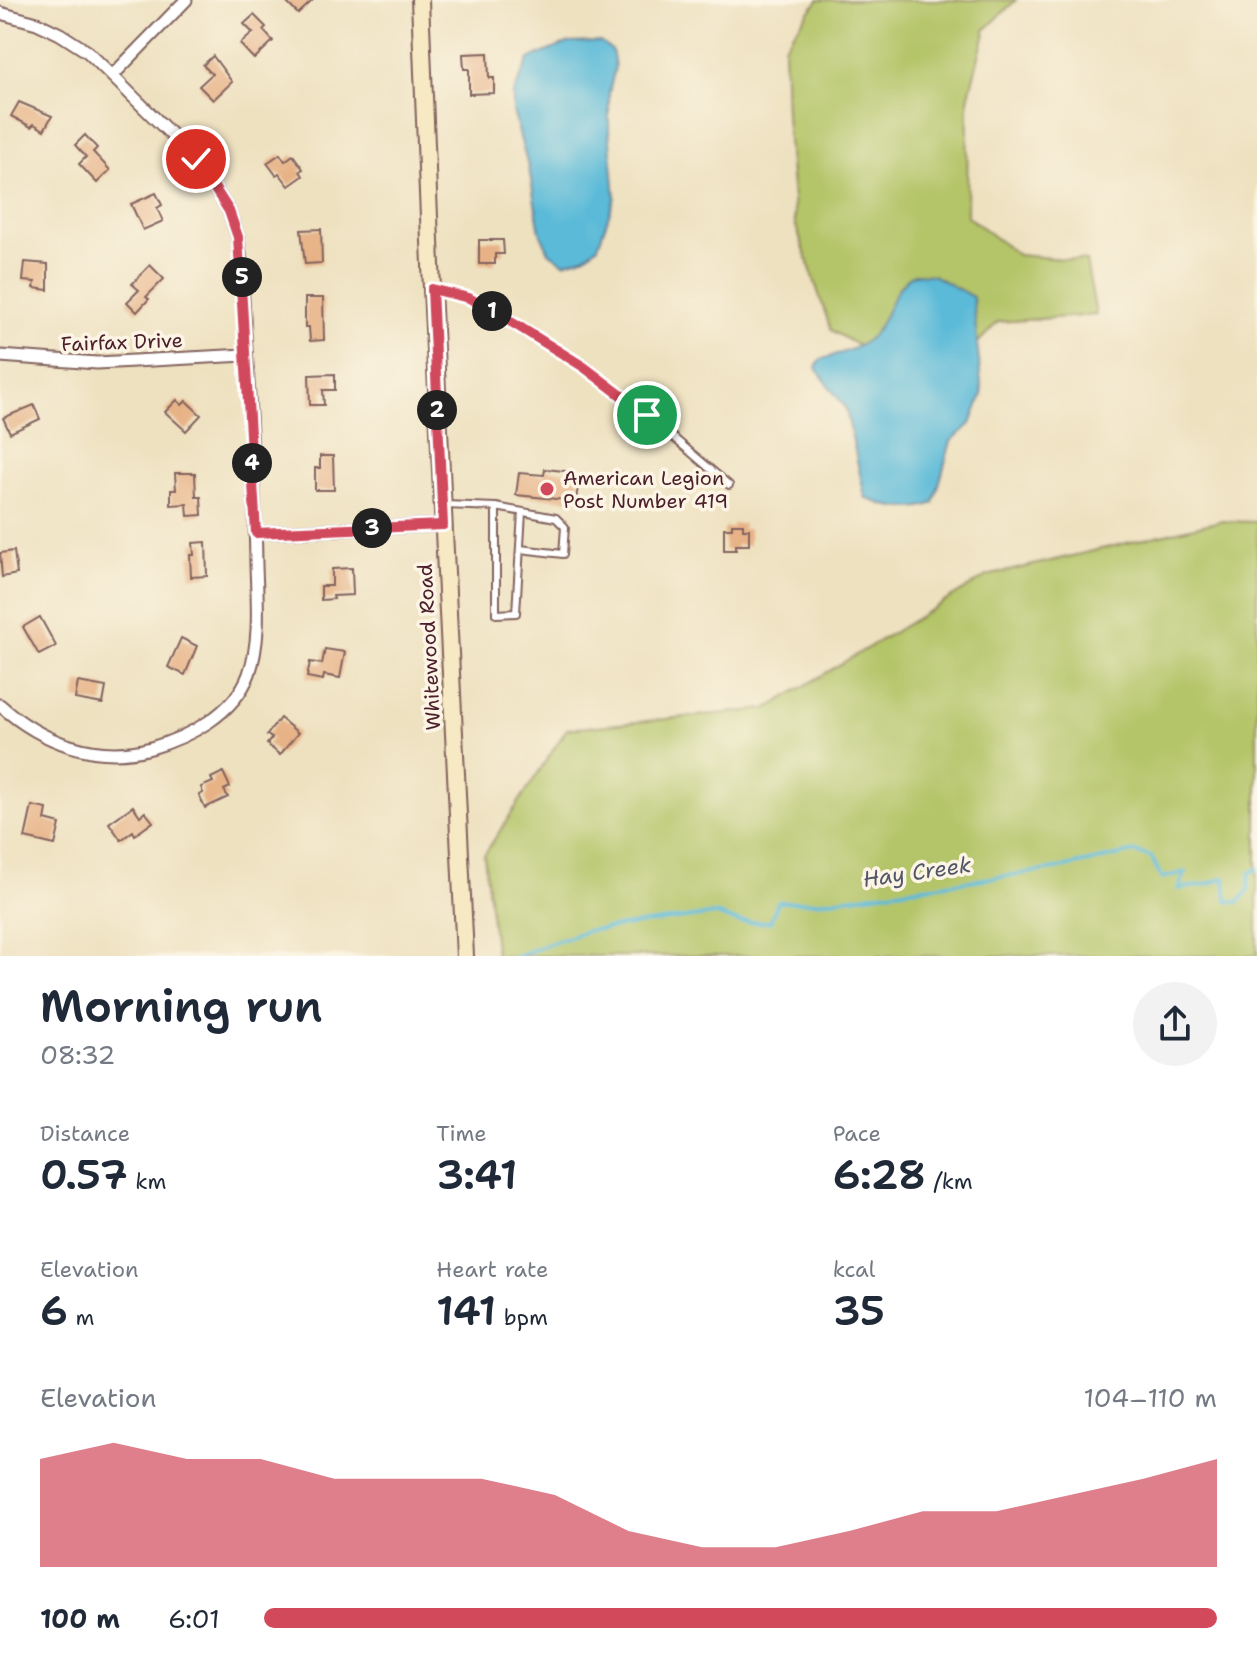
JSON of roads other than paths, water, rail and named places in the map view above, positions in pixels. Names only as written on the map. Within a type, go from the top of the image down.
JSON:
[{"type":"street","points":[[113,75],[186,0]]},
{"type":"street","name":"Whitewood Road","points":[[420,0],[465,956]]},
{"type":"street","points":[[0,13],[37,23],[88,52],[196,159],[229,211],[238,237],[241,262],[256,533],[257,618],[249,674],[238,693],[220,713],[196,730],[171,742],[113,754],[81,750],[23,724],[0,705]]},
{"type":"street","name":"Fairfax Drive","points":[[0,356],[97,363],[245,355]]},
{"type":"street","points":[[256,533],[443,525]]},
{"type":"lane","points":[[432,289],[469,298],[584,367],[647,415],[729,485]]},
{"type":"lane","points":[[442,505],[496,507],[556,518],[565,527],[563,554],[520,549]]},
{"type":"lane","points":[[496,507],[496,614],[516,613],[522,512]]},
{"type":"water","points":[[600,42],[612,50],[615,67],[609,93],[609,129],[615,197],[598,246],[586,256],[564,263],[549,252],[540,232],[530,174],[513,111],[513,95],[529,59],[568,43]]},
{"type":"water","points":[[914,274],[933,275],[973,297],[982,395],[971,424],[951,441],[934,503],[908,508],[881,504],[865,497],[846,409],[816,368],[820,360],[850,350],[871,337],[901,285]]},
{"type":"waterway","name":"Hay Creek","points":[[516,956],[586,931],[715,914],[739,922],[770,922],[778,902],[816,902],[1056,869],[1135,852],[1151,857],[1162,878],[1186,872],[1178,889],[1225,878],[1227,901],[1239,902],[1248,891],[1250,873],[1257,869]]},
{"type":"place","name":"American Legion Post Number 419","points":[[547,489]]}]
